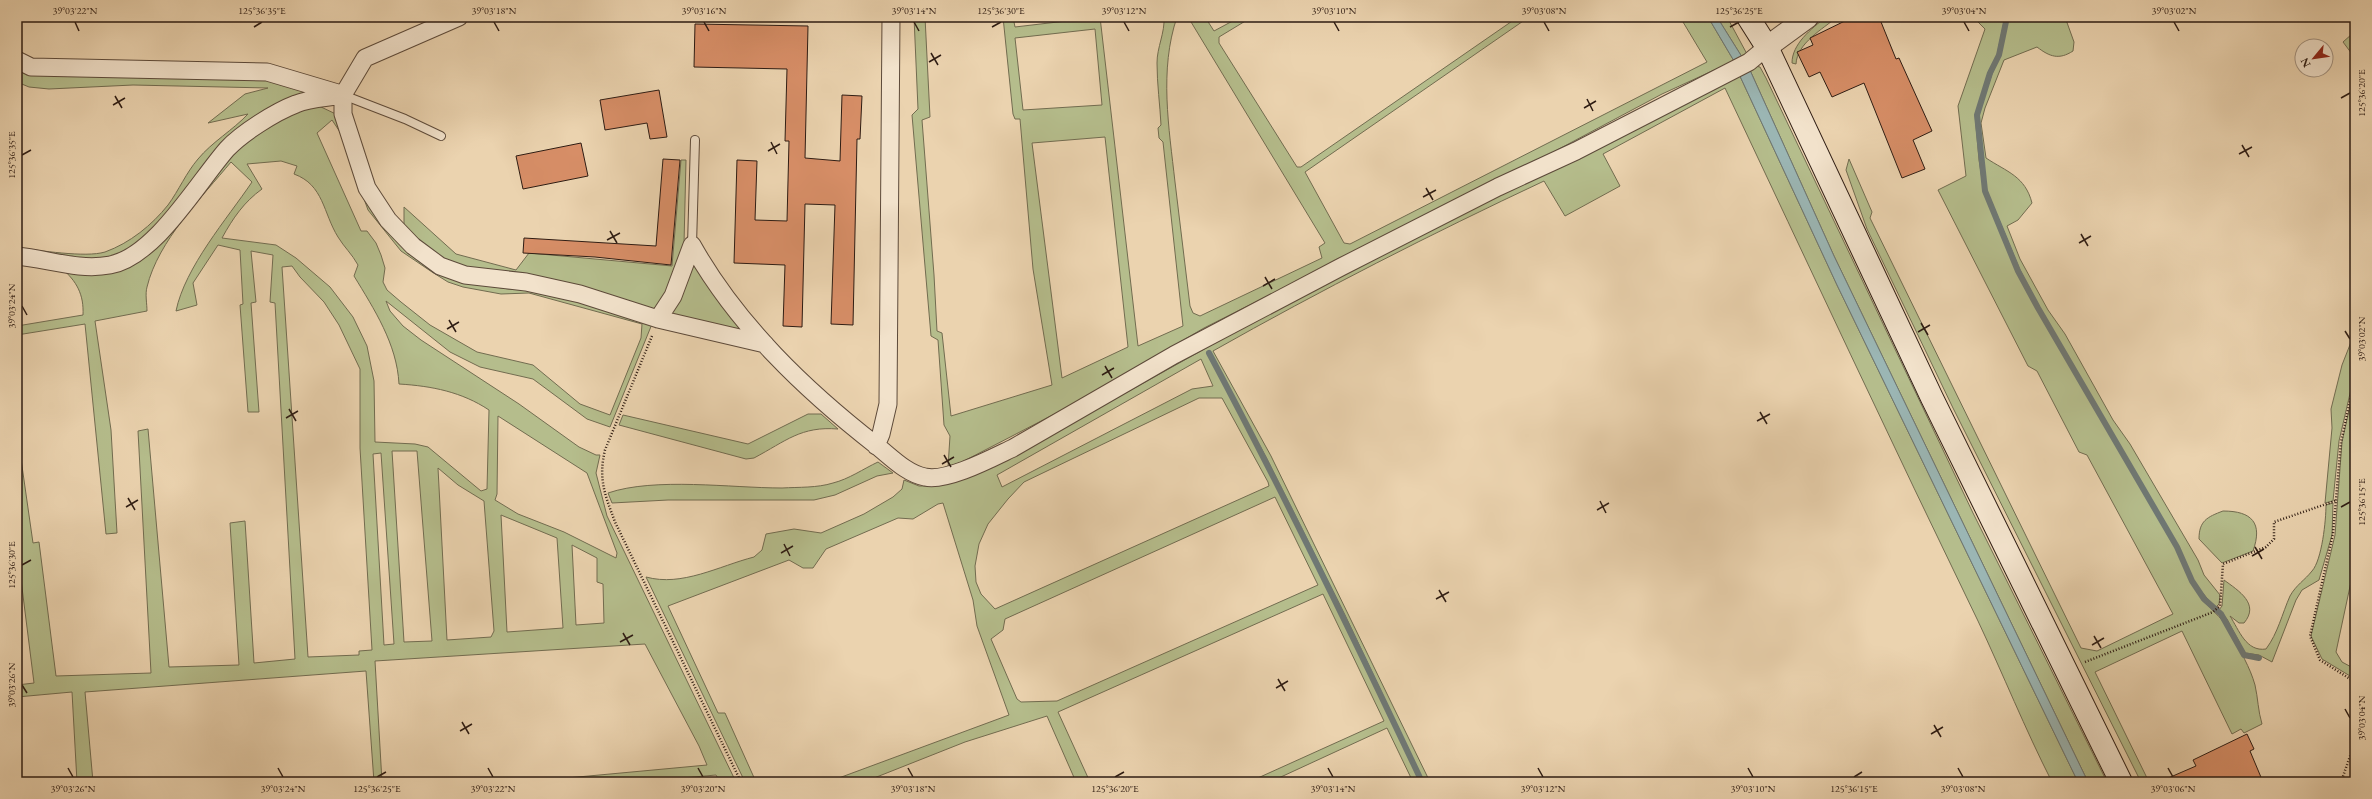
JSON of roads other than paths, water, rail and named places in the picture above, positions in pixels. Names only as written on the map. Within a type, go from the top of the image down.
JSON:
[{"type":"main road","points":[[1748,17],[1767,47],[1932,398],[2122,782]]},
{"type":"street","points":[[459,17],[365,58],[343,95],[343,114],[367,188],[388,220],[413,246],[440,266],[465,275],[526,282],[580,294],[658,319],[765,344]]},
{"type":"street","points":[[876,446],[881,434],[888,404],[891,17]]},
{"type":"street","points":[[692,245],[729,302],[792,374],[860,435],[904,467],[925,478],[936,478],[985,461],[1013,448],[1239,320],[1431,221],[1576,151],[1749,62],[1808,17]]},
{"type":"street","points":[[17,60],[31,67],[267,72],[343,95]]},
{"type":"street","points":[[17,256],[90,267],[112,265],[133,256],[171,221],[228,148],[251,130],[296,104],[343,95]]},
{"type":"street","points":[[658,319],[673,296],[692,245]]},
{"type":"lane","points":[[343,95],[405,119],[441,136]]},
{"type":"lane","points":[[692,245],[695,140]]},
{"type":"water","points":[[1708,17],[1717,17],[1742,57],[1734,61]]},
{"type":"water","points":[[1749,68],[1834,256],[2088,782],[2078,782],[1837,285],[1739,74]]},
{"type":"waterway","points":[[2007,17],[1999,55],[1990,73],[1977,115],[1985,191],[2018,271],[2177,547],[2192,581],[2204,599],[2221,614],[2244,655],[2259,658]]},
{"type":"waterway","points":[[1209,353],[1318,566],[1422,782]]}]
